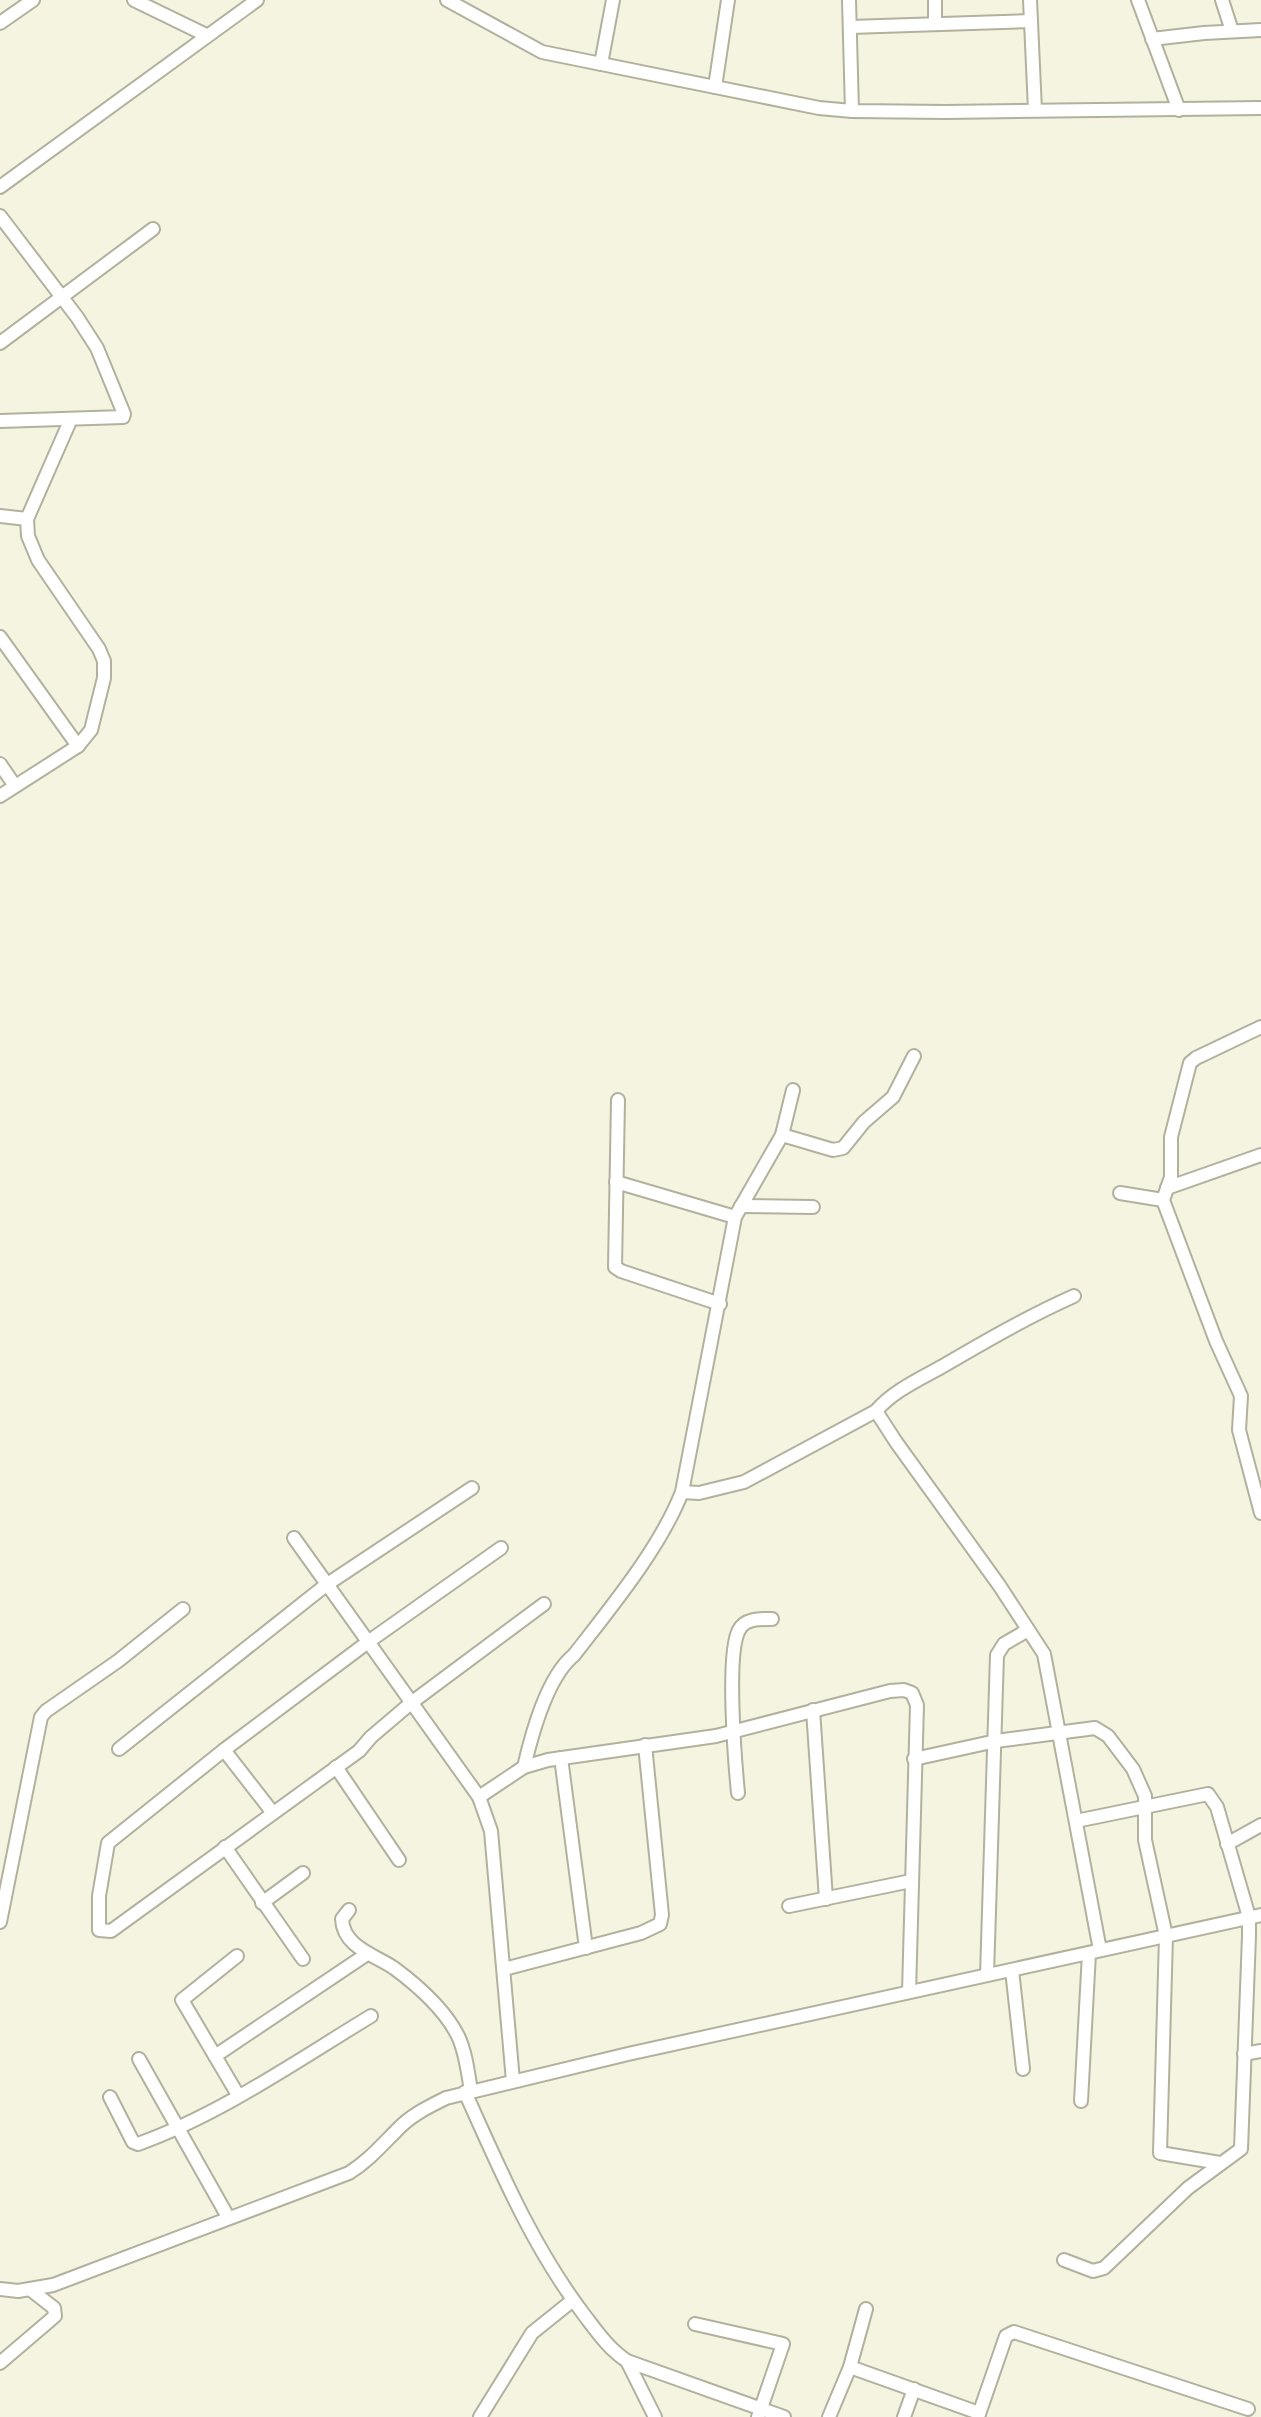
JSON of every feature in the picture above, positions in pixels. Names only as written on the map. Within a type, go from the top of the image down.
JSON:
[{"type":"street","points":[[0,23],[33,0]]},
{"type":"street","points":[[134,0],[206,35]]},
{"type":"street","points":[[0,187],[257,0]]},
{"type":"street","points":[[447,0],[466,5],[542,52],[789,103],[852,111],[1261,108]]},
{"type":"street","points":[[601,64],[613,0]]},
{"type":"street","points":[[715,87],[728,0]]},
{"type":"street","points":[[849,0],[852,111]]},
{"type":"street","points":[[935,0],[935,24]]},
{"type":"street","points":[[1030,0],[1035,110]]},
{"type":"street","points":[[1138,0],[1179,110]]},
{"type":"street","points":[[1222,0],[1232,31]]},
{"type":"street","points":[[850,27],[1031,21]]},
{"type":"street","points":[[1152,39],[1261,30]]},
{"type":"street","points":[[0,216],[97,348],[124,409],[123,417],[0,421]]},
{"type":"street","points":[[0,343],[153,229]]},
{"type":"street","points":[[0,796],[78,746],[91,730],[104,678],[104,661],[99,649],[38,560],[28,536],[27,519],[70,421]]},
{"type":"street","points":[[0,516],[27,519]]},
{"type":"street","points":[[0,637],[78,746]]},
{"type":"street","points":[[0,764],[15,786]]},
{"type":"street","points":[[1261,1027],[1190,1063],[1171,1137],[1172,1164],[1165,1194],[1216,1341],[1241,1396],[1239,1430],[1261,1513]]},
{"type":"street","points":[[782,1135],[833,1150],[843,1148],[864,1122],[893,1097],[914,1056]]},
{"type":"street","points":[[524,1767],[532,1733],[563,1664],[574,1655],[660,1541],[682,1492],[738,1212],[782,1135],[793,1090]]},
{"type":"street","points":[[618,1100],[615,1267],[720,1304]]},
{"type":"street","points":[[1120,1193],[1165,1194],[1261,1155]]},
{"type":"street","points":[[616,1182],[738,1212],[813,1207]]},
{"type":"street","points":[[682,1492],[699,1493],[744,1482],[772,1469],[876,1411],[884,1401],[928,1374],[1037,1313],[1074,1296]]},
{"type":"street","points":[[876,1411],[1044,1654],[1076,1821],[1094,1951],[1081,2101]]},
{"type":"street","points":[[119,1749],[326,1585],[472,1488]]},
{"type":"street","points":[[294,1538],[479,1797],[491,1831],[513,2081]]},
{"type":"street","points":[[501,1548],[368,1642],[224,1750],[108,1843],[99,1896],[99,1930],[111,1931],[359,1751],[411,1703],[544,1604]]},
{"type":"street","points":[[0,1922],[43,1714],[118,1661],[183,1609]]},
{"type":"street","points":[[738,1793],[733,1730],[733,1658],[737,1632],[755,1619],[772,1619]]},
{"type":"street","points":[[987,1975],[997,1655],[1004,1644],[1028,1630]]},
{"type":"street","points":[[479,1797],[524,1767],[561,1758],[716,1736],[890,1691],[912,1693],[917,1705],[909,1992]]},
{"type":"street","points":[[813,1710],[826,1899]]},
{"type":"street","points":[[914,1759],[996,1741],[1101,1730],[1140,1781],[1145,1796],[1145,1840],[1166,1936],[1160,2153],[1220,2163]]},
{"type":"street","points":[[504,1969],[641,1933],[660,1924],[658,1858],[645,1745]]},
{"type":"street","points":[[224,1750],[273,1813]]},
{"type":"street","points":[[561,1758],[586,1948]]},
{"type":"street","points":[[336,1767],[399,1860]]},
{"type":"street","points":[[1064,2260],[1093,2271],[1104,2268],[1188,2188],[1241,2149],[1244,2054],[1255,1916],[1227,1844],[1217,1807],[1208,1794],[1076,1821]]},
{"type":"street","points":[[1227,1844],[1261,1825]]},
{"type":"street","points":[[225,1847],[303,1959]]},
{"type":"street","points":[[262,1903],[303,1873]]},
{"type":"street","points":[[789,1906],[911,1881]]},
{"type":"street","points":[[349,1910],[342,1919],[347,1935],[367,1954],[394,1969],[432,2002],[457,2034],[464,2053],[468,2091],[513,2198],[559,2282],[614,2352],[627,2361],[759,2413],[784,2417]]},
{"type":"street","points":[[0,2289],[18,2291],[53,2285],[349,2173],[367,2161],[398,2128],[419,2112],[468,2091],[1255,1916]]},
{"type":"street","points":[[215,2056],[367,1954]]},
{"type":"street","points":[[237,1956],[182,2000],[238,2095]]},
{"type":"street","points":[[1012,1970],[1023,2069]]},
{"type":"street","points":[[110,2097],[135,2144],[178,2129],[305,2058],[371,2016]]},
{"type":"street","points":[[1244,2054],[1261,2051]]},
{"type":"street","points":[[139,2059],[228,2217]]},
{"type":"street","points":[[0,2363],[55,2316],[54,2308],[31,2290]]},
{"type":"street","points":[[480,2417],[532,2333],[573,2300]]},
{"type":"street","points":[[829,2417],[850,2367],[866,2309]]},
{"type":"street","points":[[695,2324],[783,2344],[759,2413]]},
{"type":"street","points":[[850,2367],[978,2415],[1006,2336],[1014,2332],[1248,2409]]},
{"type":"street","points":[[627,2361],[655,2417]]},
{"type":"street","points":[[904,2417],[914,2389]]}]
